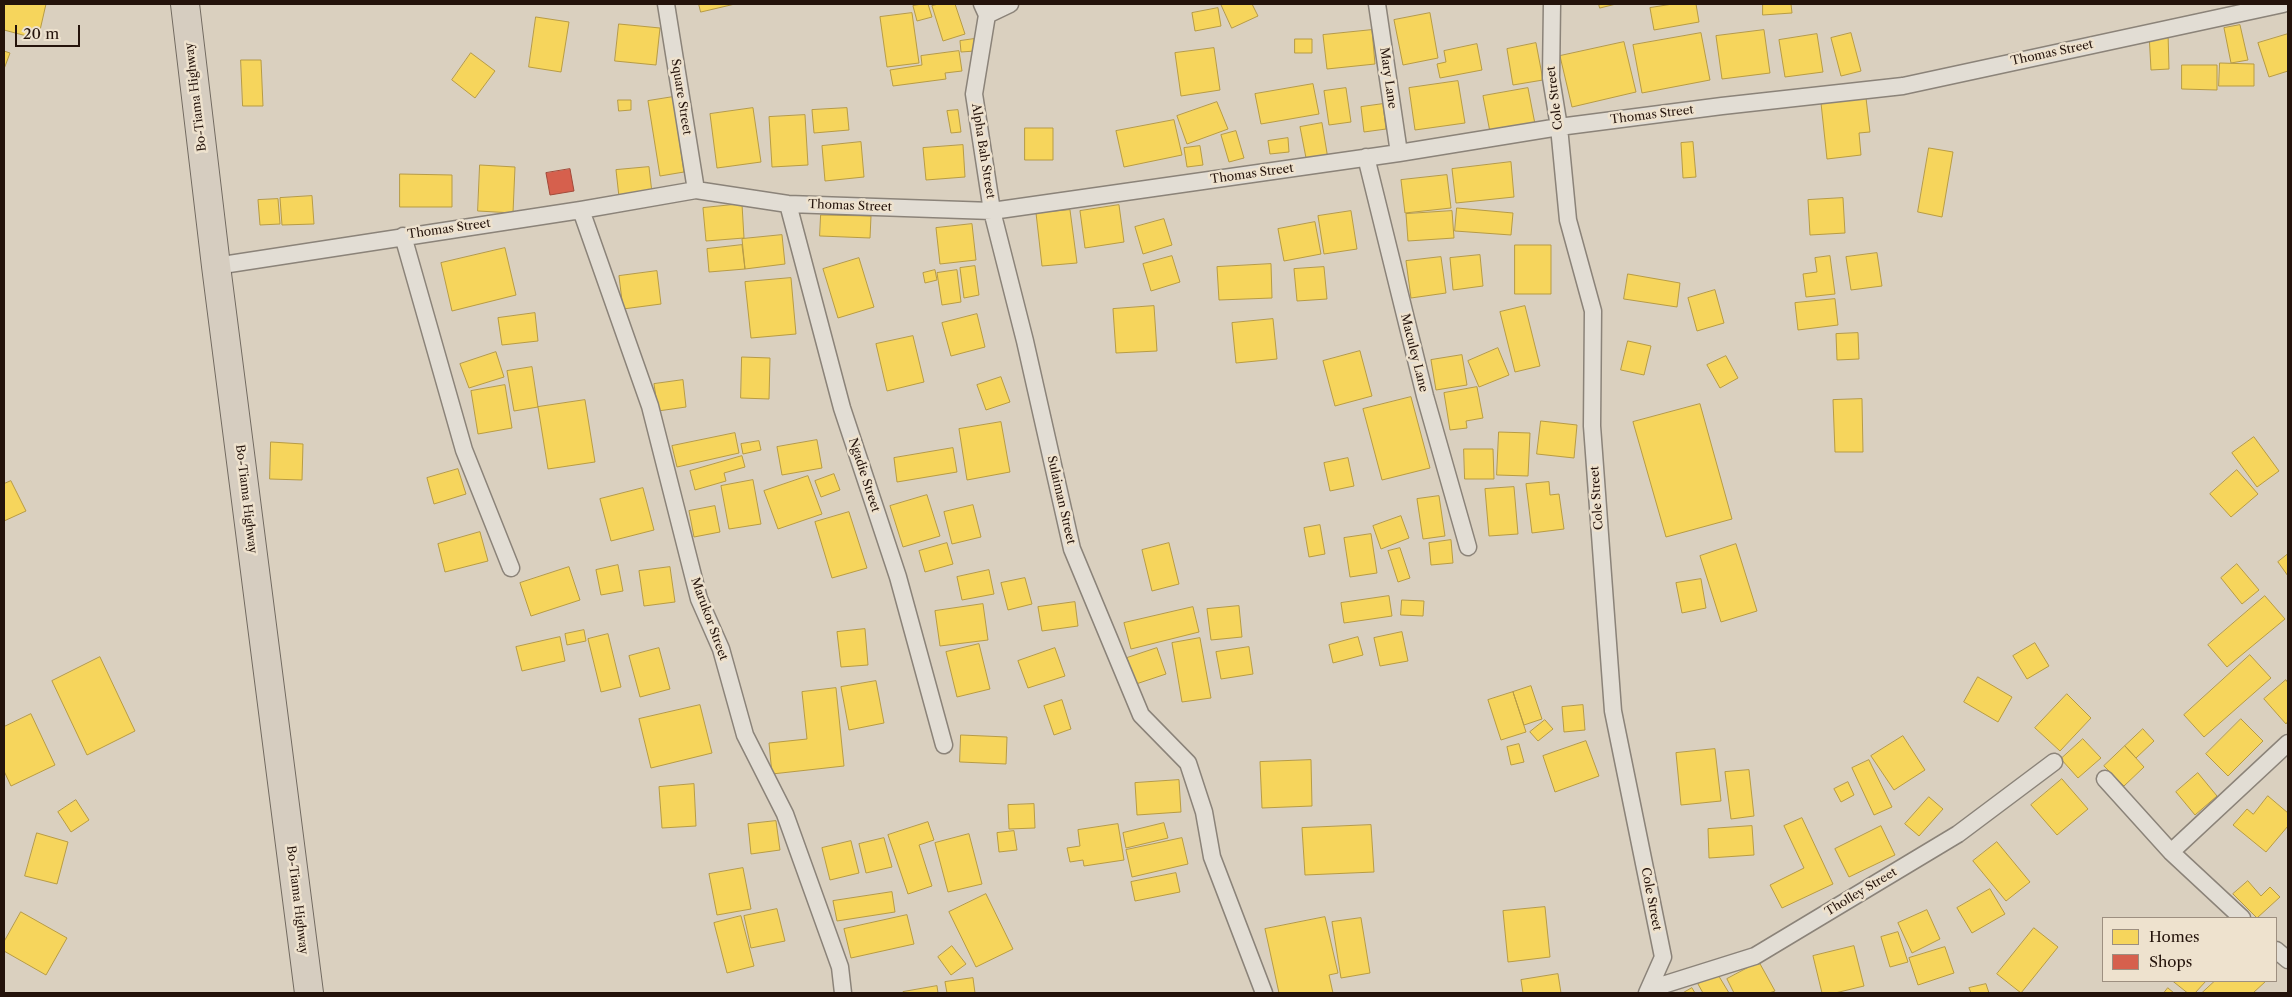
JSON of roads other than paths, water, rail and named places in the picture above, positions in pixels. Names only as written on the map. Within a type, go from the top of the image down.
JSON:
[{"type":"highway","name":"Bo-Tiama Highway","points":[[185,4],[216,266],[309,993]]},
{"type":"street","name":"Square Street","points":[[666,4],[696,190]]},
{"type":"street","points":[[984,9],[1010,4]]},
{"type":"street","name":"Mary Lane","points":[[1378,4],[1399,153]]},
{"type":"street","name":"Cole Street","points":[[1552,4],[1551,78],[1559,127],[1568,220],[1593,312],[1592,426],[1613,711],[1663,957],[1649,991]]},
{"type":"street","name":"Thomas Street","points":[[216,266],[581,210],[696,190],[788,204],[992,211],[1366,158],[1559,127],[1722,106],[1902,86],[2283,4]]},
{"type":"street","name":"Alpha Bah Street","points":[[984,9],[974,94],[992,211]]},
{"type":"street","name":"Maculey Lane","points":[[1366,158],[1425,396],[1468,547]]},
{"type":"street","name":"Ngadie Street","points":[[788,204],[842,408],[898,577],[944,745]]},
{"type":"street","name":"Marukor Street","points":[[581,210],[650,406],[699,599],[721,649],[745,735],[785,814],[840,967],[843,993]]},
{"type":"street","name":"Sulaiman Street","points":[[992,211],[1072,549],[1141,715],[1188,763],[1204,812],[1212,856],[1264,993]]},
{"type":"street","points":[[403,236],[464,450],[511,568]]},
{"type":"street","points":[[2171,852],[2288,743]]},
{"type":"street","name":"Tholley Street","points":[[1649,991],[1755,956],[1958,834],[2054,762]]},
{"type":"street","points":[[2105,779],[2171,852],[2241,917]]},
{"type":"street","points":[[2277,951],[2288,960]]}]
